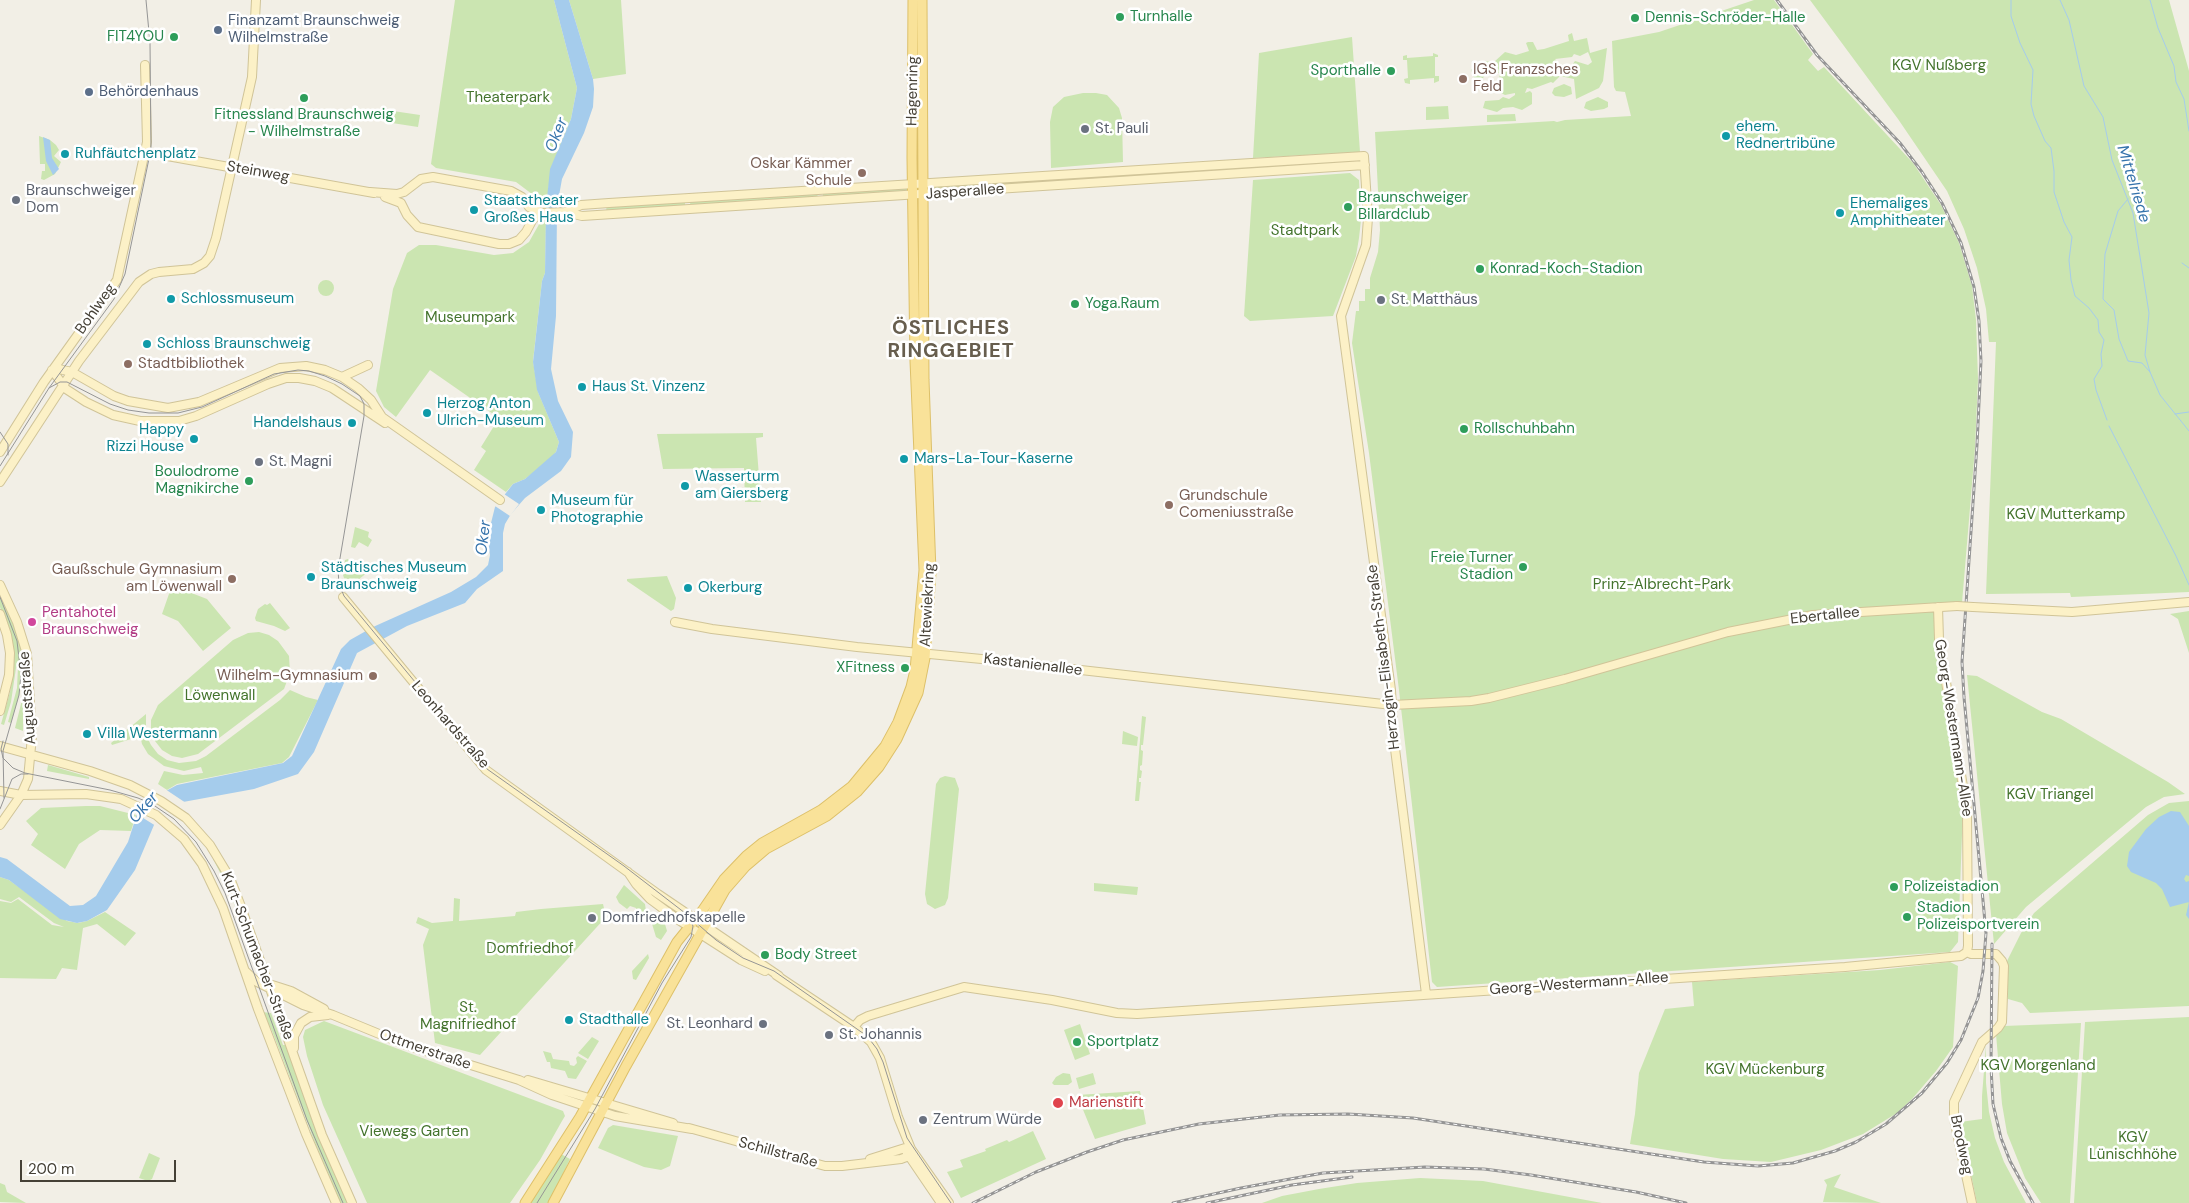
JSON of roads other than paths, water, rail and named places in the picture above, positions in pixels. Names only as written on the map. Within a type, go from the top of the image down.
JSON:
[{"type":"main road","name":"Hagenring","points":[[913,0],[913,183]]},
{"type":"main road","name":"Hagenring","points":[[922,0],[923,182]]},
{"type":"main road","name":"Altewiekring","points":[[702,930],[725,890],[752,860],[780,840],[840,808],[874,773],[904,727],[918,693],[924,570],[915,361],[918,195],[923,182]]},
{"type":"main road","name":"Altewiekring","points":[[913,183],[918,195]]},
{"type":"main road","name":"Altewiekring","points":[[692,923],[724,879],[746,856],[769,838],[809,818],[834,802],[866,771],[879,755],[898,722],[911,687],[920,652]]},
{"type":"main road","points":[[525,1203],[559,1152],[677,942],[692,923]]},
{"type":"main road","points":[[553,1203],[702,930]]},
{"type":"street","points":[[231,167],[253,73],[256,0]]},
{"type":"street","name":"Bohlweg","points":[[0,451],[52,370],[117,280],[147,142],[145,64]]},
{"type":"street","name":"Steinweg","points":[[145,152],[370,192],[397,194],[408,189],[421,179],[428,177],[437,178],[511,191],[522,197],[528,207]]},
{"type":"street","name":"Jasperallee","points":[[565,212],[581,206],[687,198],[1364,156]]},
{"type":"street","name":"Herzogin-Elisabeth-Straße","points":[[1364,156],[1367,233],[1363,258],[1342,321],[1392,704],[1398,775],[1426,994]]},
{"type":"street","name":"Jasperallee","points":[[528,207],[542,213],[565,212],[582,216],[603,215],[1365,165]]},
{"type":"street","name":"Bohlweg","points":[[0,482],[72,372],[120,305],[145,277],[159,272],[193,269],[206,261],[216,238],[231,167]]},
{"type":"street","points":[[1126,170],[1126,181]]},
{"type":"street","points":[[1048,175],[1048,186]]},
{"type":"street","points":[[820,189],[820,201]]},
{"type":"street","name":"Steinweg","points":[[370,192],[401,203],[411,222],[422,228],[499,244],[509,244],[519,240],[533,219],[542,213]]},
{"type":"street","points":[[687,198],[688,209]]},
{"type":"street","points":[[603,215],[605,204]]},
{"type":"street","points":[[342,377],[368,365]]},
{"type":"street","points":[[409,437],[363,410],[332,388],[315,381],[286,378],[196,416],[178,420],[140,421],[113,415],[70,393],[52,370],[59,369],[72,372],[122,399],[143,405],[168,408],[199,402],[280,368],[297,366],[316,367],[342,377],[365,394],[382,417],[500,500]]},
{"type":"street","name":"Auguststraße","points":[[0,585],[21,634],[28,659],[31,755],[30,774],[21,795],[0,825]]},
{"type":"street","name":"Leonhardstraße","points":[[343,597],[486,770],[625,869],[650,899],[692,923],[741,960],[779,976],[866,1037],[880,1058],[908,1151]]},
{"type":"street","name":"Ebertallee","points":[[1392,704],[1471,701],[1513,693],[1719,634],[1813,615],[1957,606],[2072,612],[2189,602]]},
{"type":"street","name":"Georg-Westermann-Allee","points":[[854,1027],[860,1020],[868,1016],[942,992],[964,987],[1038,997],[1126,1014],[1881,964],[1961,956],[1967,952],[1967,812],[1939,639],[1938,607]]},
{"type":"street","name":"Auguststraße","points":[[0,614],[7,632],[10,653],[9,675],[0,711]]},
{"type":"street","name":"Kastanienallee","points":[[675,622],[788,639],[1392,704]]},
{"type":"street","name":"Kurt-Schumacher-Straße","points":[[0,746],[113,778],[150,795],[176,811],[203,836],[221,861],[240,904],[330,1156],[352,1203]]},
{"type":"street","name":"Kurt-Schumacher-Straße","points":[[0,791],[21,795],[100,796],[121,799],[139,806],[164,821],[184,839],[208,874],[223,908],[254,998],[306,1134],[336,1203]]},
{"type":"street","name":"Brodweg","points":[[1967,952],[1971,954],[1996,954],[2004,966],[2002,1022],[1982,1042],[1958,1090],[1953,1105],[1954,1119],[1972,1203]]},
{"type":"street","points":[[244,970],[259,983],[254,998]]},
{"type":"street","name":"Ottmerstraße","points":[[259,983],[306,998],[334,1015],[406,1045],[519,1080],[552,1094],[588,1102]]},
{"type":"street","points":[[294,1055],[294,1036],[301,1023],[310,1017],[334,1015]]},
{"type":"street","name":"Schillstraße","points":[[588,1102],[606,1103],[825,1166],[842,1166],[908,1151]]},
{"type":"street","name":"Schillstraße","points":[[588,1102],[602,1112],[635,1120],[692,1129]]},
{"type":"street","points":[[908,1151],[941,1203]]},
{"type":"street","points":[[908,1151],[949,1203]]},
{"type":"water","points":[[554,0],[569,0],[593,79],[594,89],[593,107],[584,133],[562,179],[557,207],[556,316],[551,369],[558,401],[573,432],[571,457],[561,471],[525,498],[505,524],[503,533],[503,571],[477,589],[465,603],[407,626],[357,653],[314,752],[298,774],[254,789],[183,802],[154,825],[135,870],[107,910],[87,921],[77,923],[60,919],[9,880],[0,877],[0,857],[7,859],[70,906],[83,905],[96,896],[128,842],[137,814],[166,791],[177,785],[283,763],[292,756],[341,649],[350,640],[373,627],[451,592],[476,577],[488,565],[490,555],[488,542],[495,507],[513,484],[525,479],[556,452],[559,442],[537,390],[533,362],[542,281],[545,273],[546,208],[550,169],[571,119],[577,88]]},
{"type":"water","points":[[43,137],[50,140],[52,158],[59,169],[53,175],[46,161]]},
{"type":"water","points":[[2171,811],[2180,812],[2189,826],[2189,876],[2186,875],[2184,879],[2186,882],[2189,881],[2189,902],[2170,907],[2162,889],[2156,883],[2131,872],[2127,866],[2129,852],[2146,829],[2159,817]]},
{"type":"water","points":[[2189,902],[2189,919],[2186,915]]},
{"type":"waterway","points":[[2011,0],[2011,16],[2020,43],[2033,70],[2031,104],[2034,116],[2045,141],[2051,148],[2054,192],[2064,222],[2072,237],[2069,260],[2075,296],[2089,308],[2098,320],[2099,332],[2104,340],[2101,354],[2102,366],[2094,379],[2107,420]]},
{"type":"waterway","name":"Mittelriede","points":[[2060,0],[2069,20],[2084,86],[2103,117],[2112,160],[2133,213],[2149,313],[2145,355],[2150,372],[2160,395],[2189,431]]},
{"type":"waterway","points":[[2150,0],[2158,28],[2174,66],[2176,82],[2184,99],[2189,131]]},
{"type":"waterway","points":[[2128,199],[2118,211],[2105,254],[2103,299],[2114,310],[2119,339],[2128,361],[2142,363],[2150,372]]},
{"type":"waterway","points":[[2182,263],[2189,268]]},
{"type":"waterway","points":[[2175,414],[2189,412]]},
{"type":"waterway","points":[[2109,426],[2189,585]]},
{"type":"tram line","points":[[0,466],[49,388],[114,299],[125,274],[151,149],[150,43],[146,0]]},
{"type":"tram line","points":[[49,388],[60,382],[67,382],[110,404],[128,410],[149,413],[178,413],[202,407],[274,374],[298,370],[325,376],[360,396],[364,404],[364,416],[338,570],[339,584],[344,596],[487,769],[624,866],[685,913],[716,940],[743,958],[774,971],[867,1036],[877,1049],[883,1062],[907,1138],[951,1203]]},
{"type":"tram line","points":[[0,432],[8,444],[8,455]]},
{"type":"tram line","points":[[0,597],[17,641],[21,675],[19,695],[3,751],[4,798]]},
{"type":"tram line","points":[[3,741],[1,749],[3,758],[13,768],[25,773],[110,790],[138,798],[152,804],[174,819],[196,842],[225,893],[307,1120],[343,1203]]},
{"type":"tram line","points":[[0,809],[12,779],[21,774],[28,774]]},
{"type":"tram line","points":[[537,1203],[595,1109],[662,983],[691,937],[693,926],[688,916]]},
{"type":"railway","points":[[973,1203],[1036,1172],[1123,1140],[1199,1124],[1280,1115],[1348,1114],[1413,1118],[1704,1162],[1758,1166],[1793,1163],[1835,1151],[1856,1142],[1886,1124],[1922,1093],[1947,1063],[1961,1040],[1978,998],[1983,971],[1986,933],[1962,662],[1981,361],[1979,321],[1974,287],[1961,243],[1942,203],[1922,172],[1900,143],[1817,55],[1777,0]]},
{"type":"railway","points":[[1992,944],[1991,1067],[1993,1104],[2001,1138],[2010,1161],[2033,1203]]},
{"type":"railway","points":[[1173,1203],[1323,1173],[1425,1167],[1484,1169],[1531,1175],[1636,1192],[1686,1203]]},
{"type":"railway","points":[[1207,1203],[1292,1185],[1352,1177]]},
{"type":"place","name":"Turnhalle","points":[[1120,17]]},
{"type":"place","name":"Dennis-Schröder-Halle","points":[[1635,18]]},
{"type":"place","name":"Finanzamt Braunschweig Wilhelmstraße","points":[[218,30]]},
{"type":"place","name":"FIT4YOU","points":[[174,37]]},
{"type":"place","name":"Sporthalle","points":[[1391,71]]},
{"type":"place","name":"IGS Franzsches Feld","points":[[1463,79]]},
{"type":"place","name":"Behördenhaus","points":[[89,92]]},
{"type":"place","name":"Fitnessland Braunschweig - Wilhelmstraße","points":[[304,98]]},
{"type":"place","name":"St. Pauli","points":[[1085,129]]},
{"type":"place","name":"ehem. Rednertribüne","points":[[1726,136]]},
{"type":"place","name":"Ruhfäutchenplatz","points":[[65,154]]},
{"type":"place","name":"Oskar Kämmer Schule","points":[[862,173]]},
{"type":"place","name":"Braunschweiger Dom","points":[[16,200]]},
{"type":"place","name":"Braunschweiger Billardclub","points":[[1348,207]]},
{"type":"place","name":"Staatstheater Großes Haus","points":[[474,210]]},
{"type":"place","name":"Ehemaliges Amphitheater","points":[[1840,213]]},
{"type":"place","name":"Konrad-Koch-Stadion","points":[[1480,269]]},
{"type":"place","name":"Schlossmuseum","points":[[171,299]]},
{"type":"place","name":"St. Matthäus","points":[[1381,300]]},
{"type":"place","name":"Yoga.Raum","points":[[1075,304]]},
{"type":"place","name":"Schloss Braunschweig","points":[[147,344]]},
{"type":"place","name":"Stadtbibliothek","points":[[128,364]]},
{"type":"place","name":"Haus St. Vinzenz","points":[[582,387]]},
{"type":"place","name":"Herzog Anton Ulrich-Museum","points":[[427,413]]},
{"type":"place","name":"Handelshaus","points":[[352,423]]},
{"type":"place","name":"Rollschuhbahn","points":[[1464,429]]},
{"type":"place","name":"Happy Rizzi House","points":[[194,439]]},
{"type":"place","name":"Mars-La-Tour-Kaserne","points":[[904,459]]},
{"type":"place","name":"St. Magni","points":[[259,462]]},
{"type":"place","name":"Boulodrome Magnikirche","points":[[249,481]]},
{"type":"place","name":"Wasserturm am Giersberg","points":[[685,486]]},
{"type":"place","name":"Grundschule Comeniusstraße","points":[[1169,505]]},
{"type":"place","name":"Museum für Photographie","points":[[541,510]]},
{"type":"place","name":"Freie Turner Stadion","points":[[1523,567]]},
{"type":"place","name":"Städtisches Museum Braunschweig","points":[[311,577]]},
{"type":"place","name":"Gaußschule Gymnasium am Löwenwall","points":[[232,579]]},
{"type":"place","name":"Okerburg","points":[[688,588]]},
{"type":"place","name":"Pentahotel Braunschweig","points":[[32,622]]},
{"type":"place","name":"XFitness","points":[[905,668]]},
{"type":"place","name":"Wilhelm-Gymnasium","points":[[373,676]]},
{"type":"place","name":"Villa Westermann","points":[[87,734]]},
{"type":"place","name":"Polizeistadion","points":[[1894,887]]},
{"type":"place","name":"Stadion Polizeisportverein","points":[[1907,917]]},
{"type":"place","name":"Domfriedhofskapelle","points":[[592,918]]},
{"type":"place","name":"Body Street","points":[[765,955]]},
{"type":"place","name":"Stadthalle","points":[[569,1020]]},
{"type":"place","name":"St. Leonhard","points":[[763,1024]]},
{"type":"place","name":"St. Johannis","points":[[829,1035]]},
{"type":"place","name":"Sportplatz","points":[[1077,1042]]},
{"type":"place","name":"Marienstift","points":[[1058,1103]]},
{"type":"place","name":"Zentrum Würde","points":[[923,1120]]},
{"type":"district","name":"ÖSTLICHES RINGGEBIET","points":[[951,340]]},
{"type":"park label","name":"KGV Nußberg","points":[[1939,66]]},
{"type":"park label","name":"Theaterpark","points":[[508,98]]},
{"type":"park label","name":"Stadtpark","points":[[1305,231]]},
{"type":"park label","name":"Museumpark","points":[[470,318]]},
{"type":"park label","name":"KGV Mutterkamp","points":[[2066,515]]},
{"type":"park label","name":"Prinz-Albrecht-Park","points":[[1662,585]]},
{"type":"park label","name":"Löwenwall","points":[[220,696]]},
{"type":"park label","name":"KGV Triangel","points":[[2050,795]]},
{"type":"park label","name":"Domfriedhof","points":[[530,949]]},
{"type":"park label","name":"St. Magnifriedhof","points":[[468,1016]]},
{"type":"park label","name":"KGV Morgenland","points":[[2038,1066]]},
{"type":"park label","name":"KGV Mückenburg","points":[[1765,1070]]},
{"type":"park label","name":"Viewegs Garten","points":[[414,1132]]},
{"type":"park label","name":"KGV Lünischhöhe","points":[[2133,1146]]},
{"type":"water label","name":"Oker","points":[[557,135]]},
{"type":"water label","name":"Oker","points":[[484,538]]},
{"type":"water label","name":"Oker","points":[[144,808]]}]
